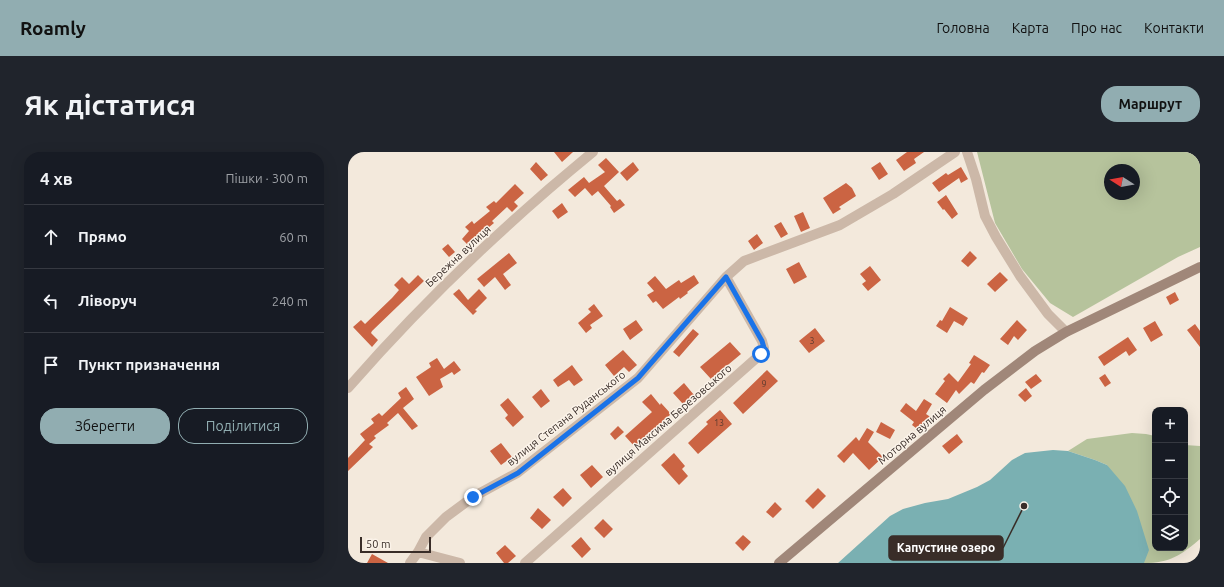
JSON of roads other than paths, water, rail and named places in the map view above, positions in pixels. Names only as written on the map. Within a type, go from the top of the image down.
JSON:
[{"type":"street","name":"Бережна вулиця","points":[[348,388],[383,348],[436,292],[561,178],[593,152]]},
{"type":"street","name":"вулиця Степана Руданського","points":[[410,563],[426,538],[446,518],[473,497],[518,473],[638,378],[726,277],[744,261],[840,225],[893,194],[955,152]]},
{"type":"street","points":[[967,152],[976,179],[985,216],[996,237],[1020,276],[1048,314],[1066,332]]},
{"type":"street","name":"Моторна вулиця","points":[[779,563],[984,390],[1035,351],[1066,332],[1200,267]]},
{"type":"street","name":"вулиця Максима Березовського","points":[[524,563],[761,354],[764,348],[762,341],[726,277]]},
{"type":"street","points":[[418,552],[460,563]]},
{"type":"water","points":[[1053,450],[1068,451],[1107,465],[1125,486],[1137,511],[1149,550],[1144,563],[838,563],[890,516],[903,509],[948,499],[977,487],[990,480],[1012,460],[1025,453]]},
{"type":"place","name":"Капустине озеро","points":[[1024,506]]}]
